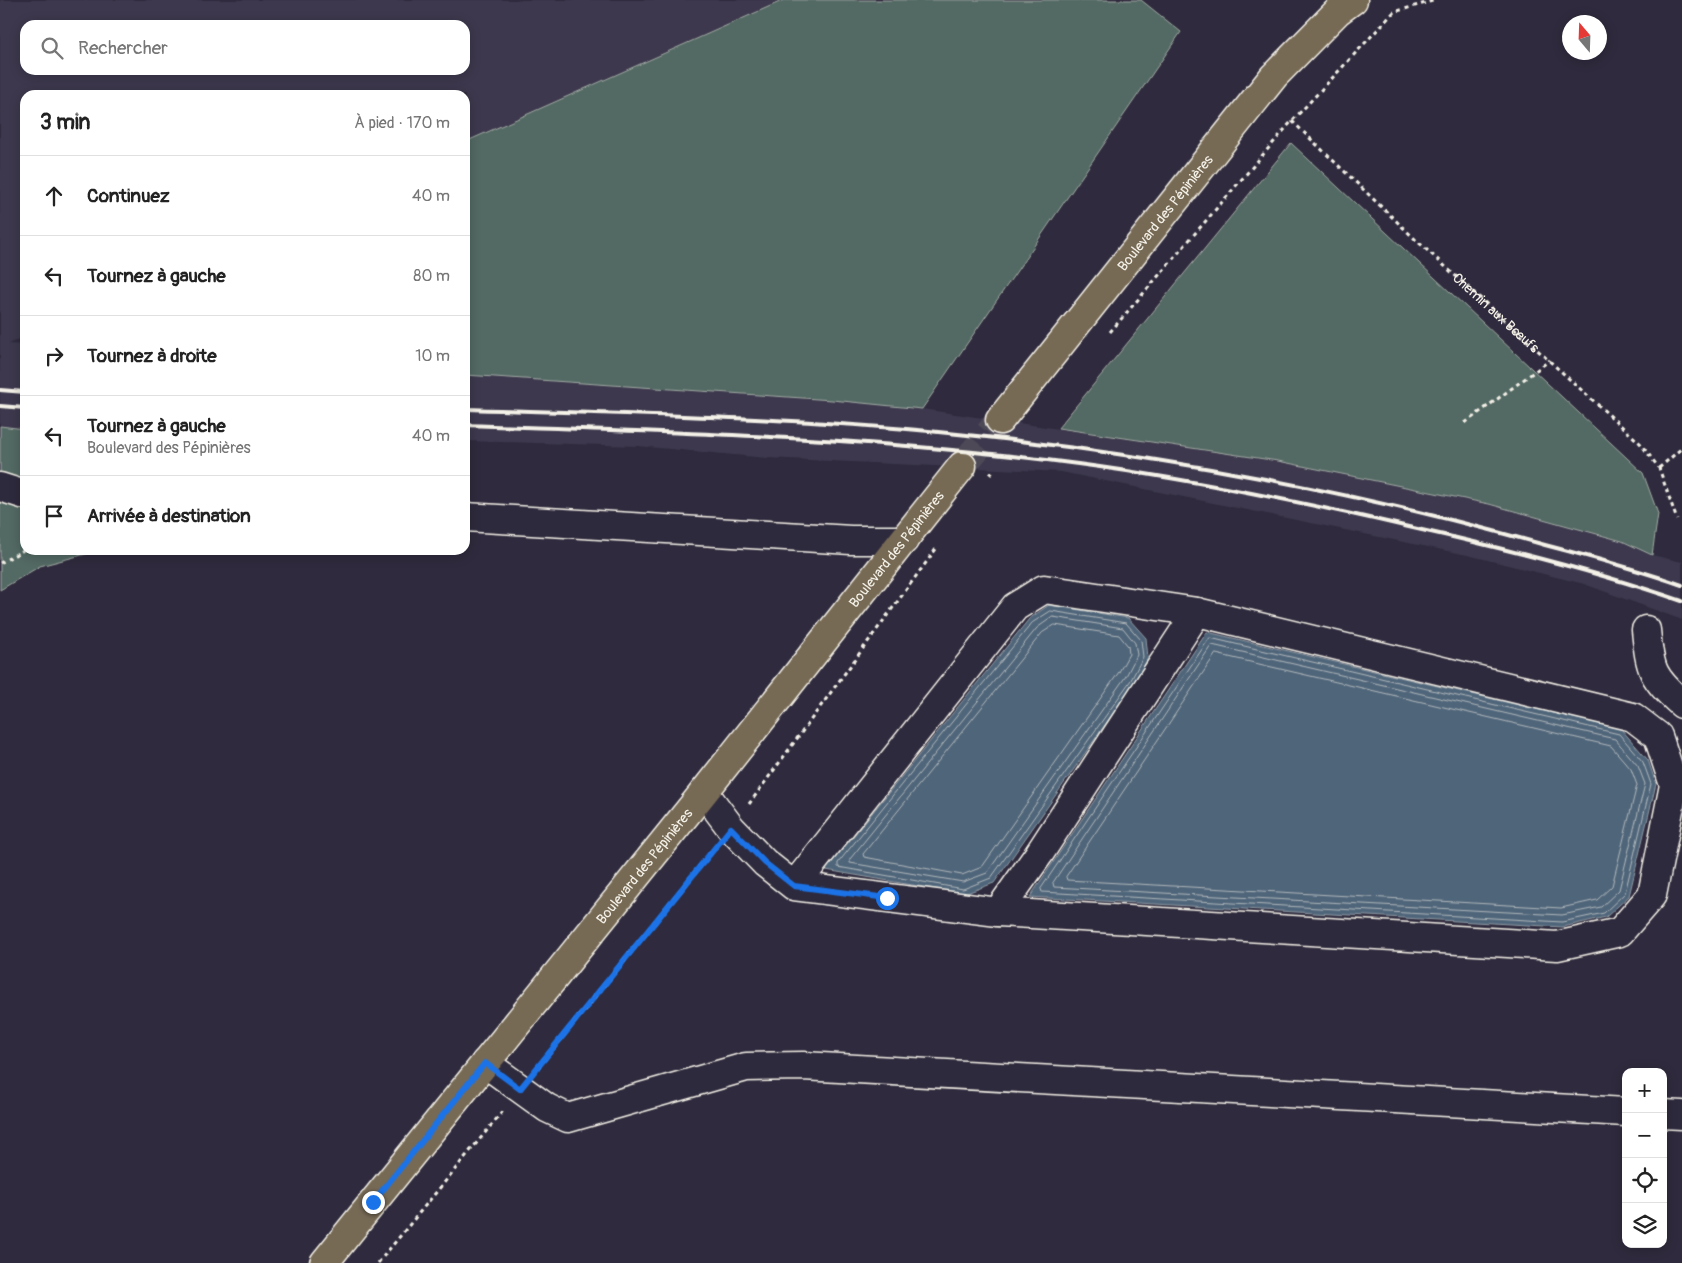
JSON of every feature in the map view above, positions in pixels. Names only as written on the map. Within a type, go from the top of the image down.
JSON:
[{"type":"main road","name":"Boulevard des Pépinières","points":[[1000,420],[1274,76],[1346,4]]},
{"type":"main road","name":"Boulevard des Pépinières","points":[[324,1263],[704,792],[962,466]]},
{"type":"street","points":[[0,487],[20,493]]},
{"type":"street","points":[[470,517],[851,540],[904,540]]},
{"type":"street","points":[[704,792],[731,828],[765,863],[794,886],[998,912],[1557,946],[1620,932],[1652,895],[1674,785],[1658,736],[1633,717],[1197,612],[1044,589],[1015,607],[794,886]]},
{"type":"street","points":[[998,912],[1045,846],[1197,612]]},
{"type":"street","points":[[1646,630],[1652,672],[1664,687],[1682,704]]},
{"type":"street","points":[[485,1063],[547,1108],[568,1118],[746,1067],[803,1066],[1622,1112]]},
{"type":"street","points":[[1667,1114],[1682,1115]]},
{"type":"path","points":[[1106,336],[1292,121],[1394,12],[1436,0]]},
{"type":"path","name":"Chemin aux Bœufs","points":[[1292,121],[1416,240],[1640,443],[1659,468],[1677,520]]},
{"type":"path","points":[[1465,423],[1550,360]]},
{"type":"path","points":[[1659,468],[1682,448]]},
{"type":"path","points":[[989,477],[995,469]]},
{"type":"path","points":[[378,1263],[731,828],[942,541]]},
{"type":"path","points":[[0,563],[20,552]]},
{"type":"shaded area","points":[[0,0],[784,0],[470,140],[470,90],[20,90],[20,338],[9,344],[20,345],[20,428],[0,426]]},
{"type":"shaded area","points":[[470,375],[832,400],[922,409],[1278,461],[1489,504],[1622,541],[1652,555],[1682,562],[1682,620],[1584,584],[1467,555],[1061,472],[766,458],[637,446],[470,441]]},
{"type":"green space","points":[[784,0],[1141,0],[1181,32],[922,409],[832,400],[470,375],[470,140]]},
{"type":"green space","points":[[1291,143],[1643,473],[1658,514],[1652,555],[1622,541],[1489,504],[1278,461],[1058,428]]},
{"type":"green space","points":[[0,426],[20,428],[20,555],[82,555],[40,566],[0,590]]},
{"type":"water","points":[[1049,605],[1128,618],[1146,638],[1148,658],[1135,682],[994,883],[964,894],[826,870],[1029,619]]},
{"type":"water","points":[[1207,632],[1621,729],[1648,760],[1656,784],[1629,896],[1606,917],[1563,927],[1030,897]]},
{"type":"tunnel","points":[[962,466],[1000,420]]},
{"type":"railway","points":[[0,390],[20,392]]},
{"type":"railway","points":[[0,406],[20,408]]},
{"type":"railway","points":[[470,409],[828,423],[948,433],[1099,451],[1249,476],[1398,507],[1597,559],[1682,585]]},
{"type":"railway","points":[[470,425],[695,433],[849,442],[1002,455],[1120,470],[1246,492],[1447,536],[1582,570],[1682,601]]},
{"type":"route","points":[[373,1202],[485,1063],[520,1089],[731,828],[765,863],[794,886],[887,898]]}]
